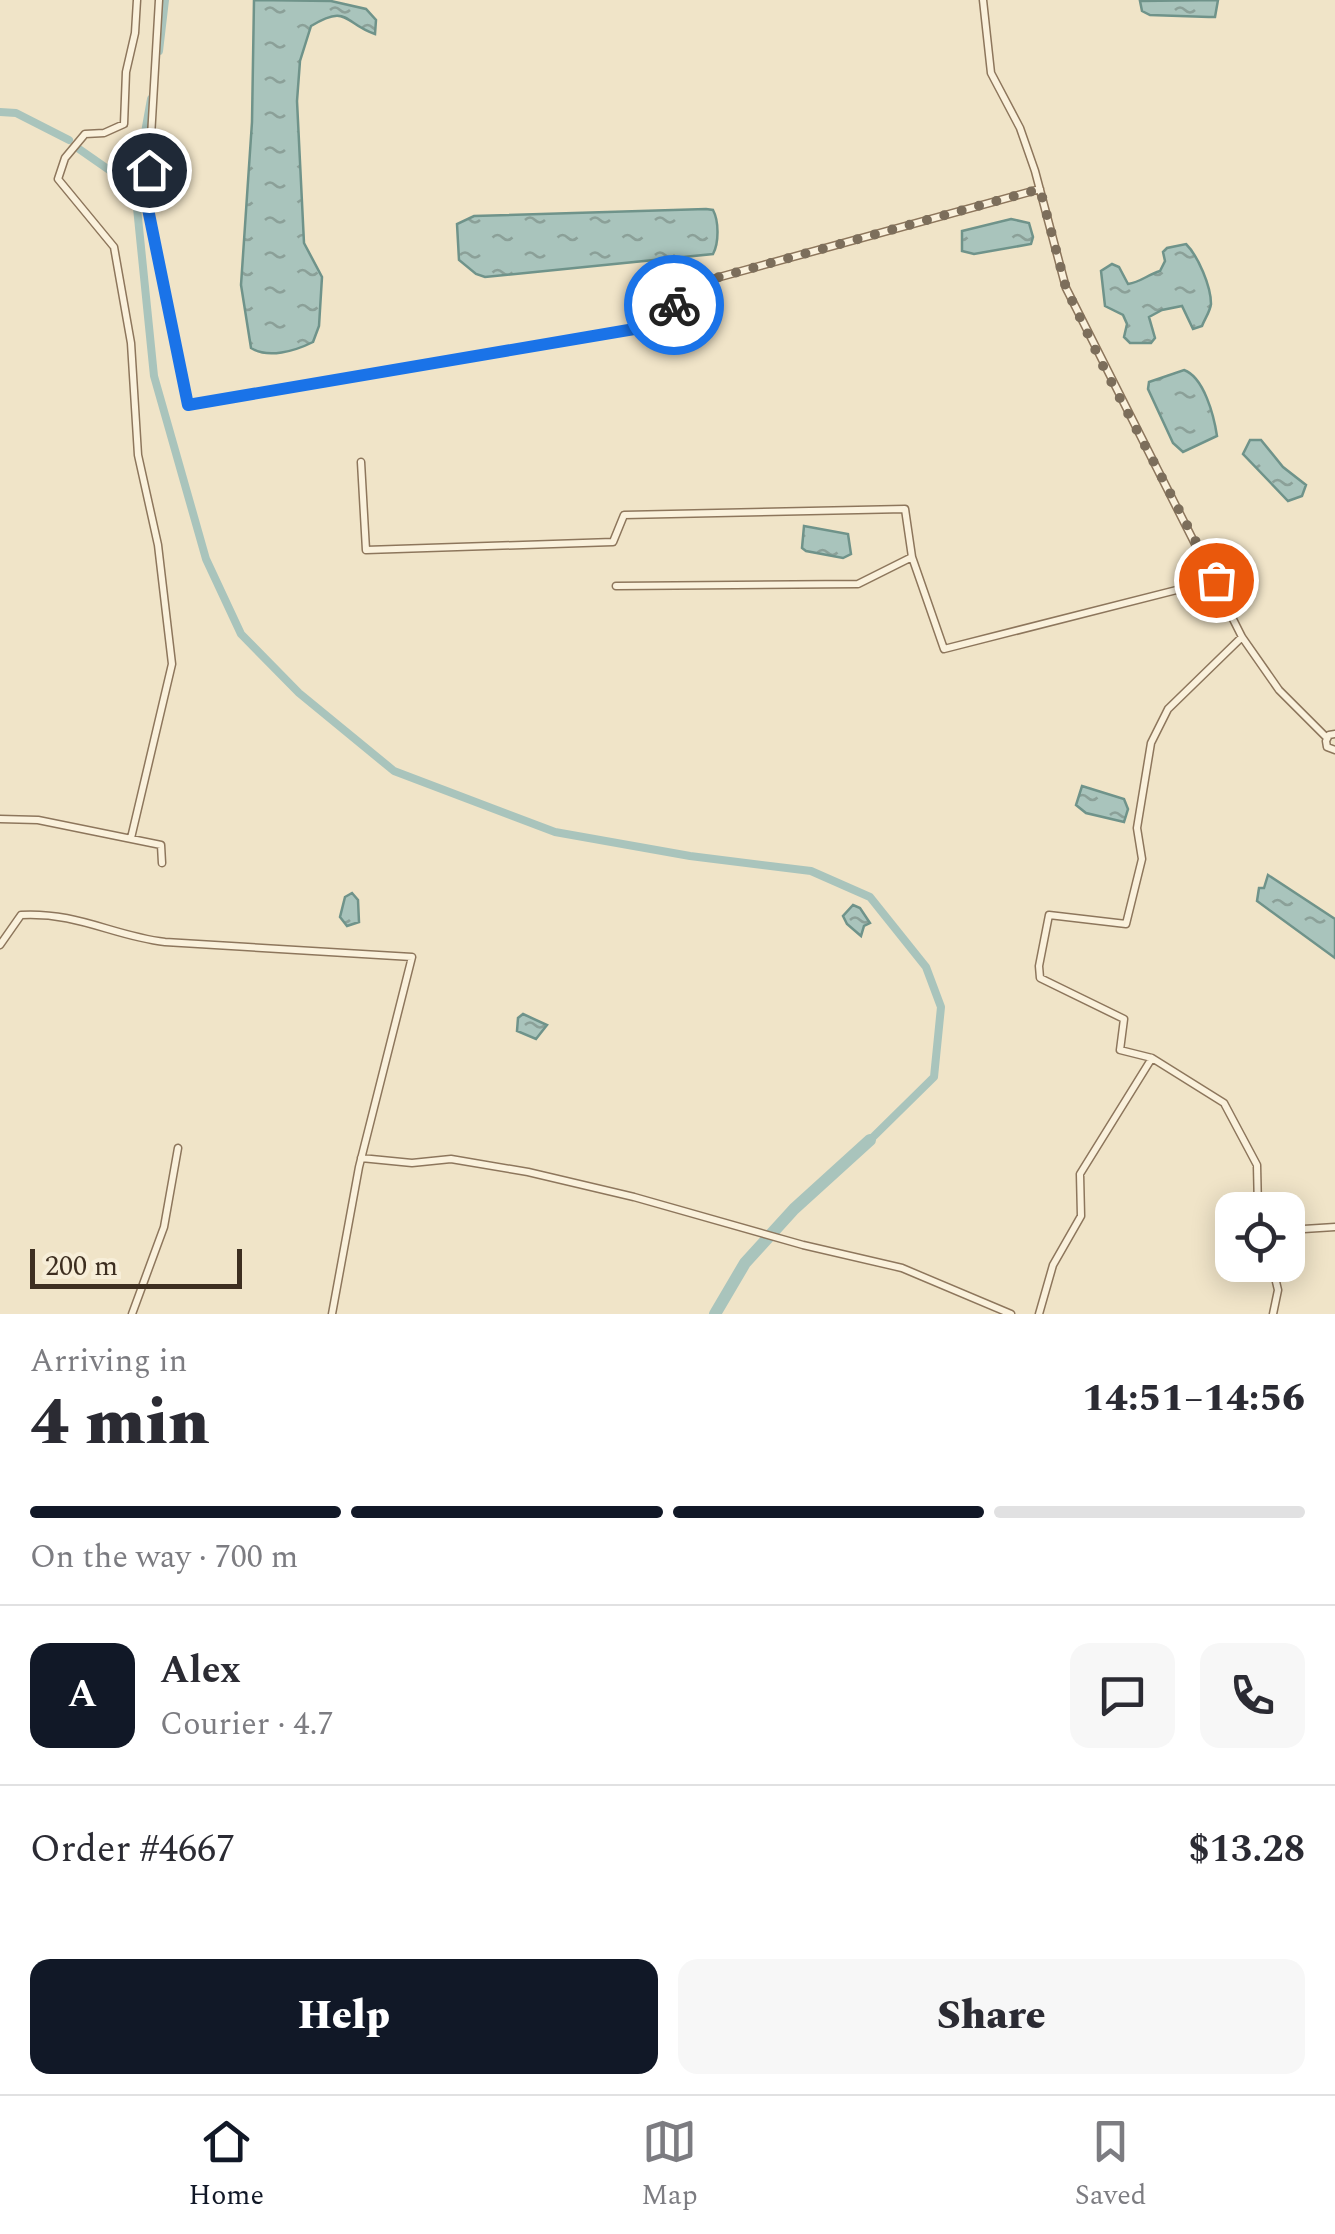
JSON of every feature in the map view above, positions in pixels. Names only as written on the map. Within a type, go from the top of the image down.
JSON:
[{"type":"street","points":[[131,838],[172,664],[158,545],[138,455],[131,343],[114,248],[58,178],[64,158],[84,134],[116,130],[124,124],[126,72],[135,33],[137,0]]},
{"type":"street","points":[[159,0],[147,204],[188,405],[652,326],[698,283],[1040,189]]},
{"type":"street","points":[[983,0],[991,73],[1020,128],[1066,288],[1242,637],[1279,690],[1331,736],[1328,747],[1335,750]]},
{"type":"street","points":[[361,462],[366,550],[613,542],[624,515],[905,509],[912,557],[944,650],[1216,580]]},
{"type":"street","points":[[616,586],[858,584],[912,557]]},
{"type":"street","points":[[1242,637],[1168,709],[1152,743],[1137,828],[1142,859],[1126,924],[1049,915],[1039,966],[1040,978],[1124,1019],[1120,1050],[1152,1058],[1224,1103],[1257,1165],[1258,1192]]},
{"type":"street","points":[[0,818],[38,820],[161,846],[162,863]]},
{"type":"street","points":[[0,945],[21,915],[37,914],[74,917],[140,939],[165,942],[412,958],[362,1158],[332,1314]]},
{"type":"street","points":[[1039,1314],[1053,1264],[1081,1216],[1080,1174],[1152,1058]]},
{"type":"street","points":[[132,1314],[164,1227],[178,1148]]},
{"type":"street","points":[[362,1158],[412,1163],[451,1158],[634,1197],[803,1245],[902,1268],[1011,1314]]},
{"type":"street","points":[[1305,1229],[1335,1227]]},
{"type":"street","points":[[1274,1314],[1276,1282]]},
{"type":"water","points":[[254,0],[331,1],[366,9],[376,20],[375,34],[339,16],[323,19],[311,26],[300,61],[297,101],[304,243],[322,277],[319,326],[313,342],[273,353],[251,348],[241,285],[252,122]]},
{"type":"water","points":[[1218,0],[1215,17],[1150,15],[1142,11],[1140,1]]},
{"type":"water","points":[[713,210],[716,220],[713,254],[485,277],[459,260],[457,224],[474,216]]},
{"type":"water","points":[[1011,219],[1029,223],[1031,244],[974,254],[962,251],[962,231]]},
{"type":"water","points":[[1186,244],[1203,272],[1210,297],[1202,326],[1193,329],[1182,306],[1162,310],[1149,317],[1155,338],[1151,343],[1130,343],[1124,337],[1127,324],[1123,315],[1105,306],[1101,271],[1112,264],[1119,267],[1128,284],[1133,283],[1160,271],[1167,248]]},
{"type":"water","points":[[1184,370],[1202,389],[1217,436],[1183,452],[1173,443],[1148,389],[1149,382]]},
{"type":"water","points":[[1250,440],[1261,440],[1283,467],[1306,485],[1302,496],[1288,501],[1243,454]]},
{"type":"water","points":[[804,526],[848,534],[851,554],[843,558],[806,551],[802,548]]},
{"type":"water","points":[[1082,786],[1124,799],[1128,809],[1124,822],[1086,813],[1076,805]]},
{"type":"water","points":[[1268,875],[1335,919],[1335,958],[1257,901],[1259,888],[1264,888]]},
{"type":"water","points":[[352,893],[358,900],[359,922],[347,926],[340,917],[345,897]]},
{"type":"water","points":[[853,905],[860,908],[870,923],[864,926],[861,936],[843,916]]},
{"type":"water","points":[[523,1014],[547,1025],[536,1039],[517,1031],[518,1018]]},
{"type":"waterway","points":[[159,51],[165,0]]},
{"type":"waterway","points":[[151,99],[135,188],[154,376],[206,559],[241,634],[299,693],[394,771],[555,832],[690,856],[811,871],[870,897],[926,967],[941,1007],[934,1077],[870,1140]]},
{"type":"waterway","points":[[0,112],[16,113],[69,140]]},
{"type":"waterway","points":[[79,149],[135,188]]},
{"type":"waterway","points":[[715,1314],[745,1263],[794,1209],[870,1140]]},
{"type":"way so far","points":[[674,305],[698,283],[1040,189],[1066,288],[1216,580]]},
{"type":"route","points":[[149,170],[147,204],[188,405],[652,326],[674,305]]}]
